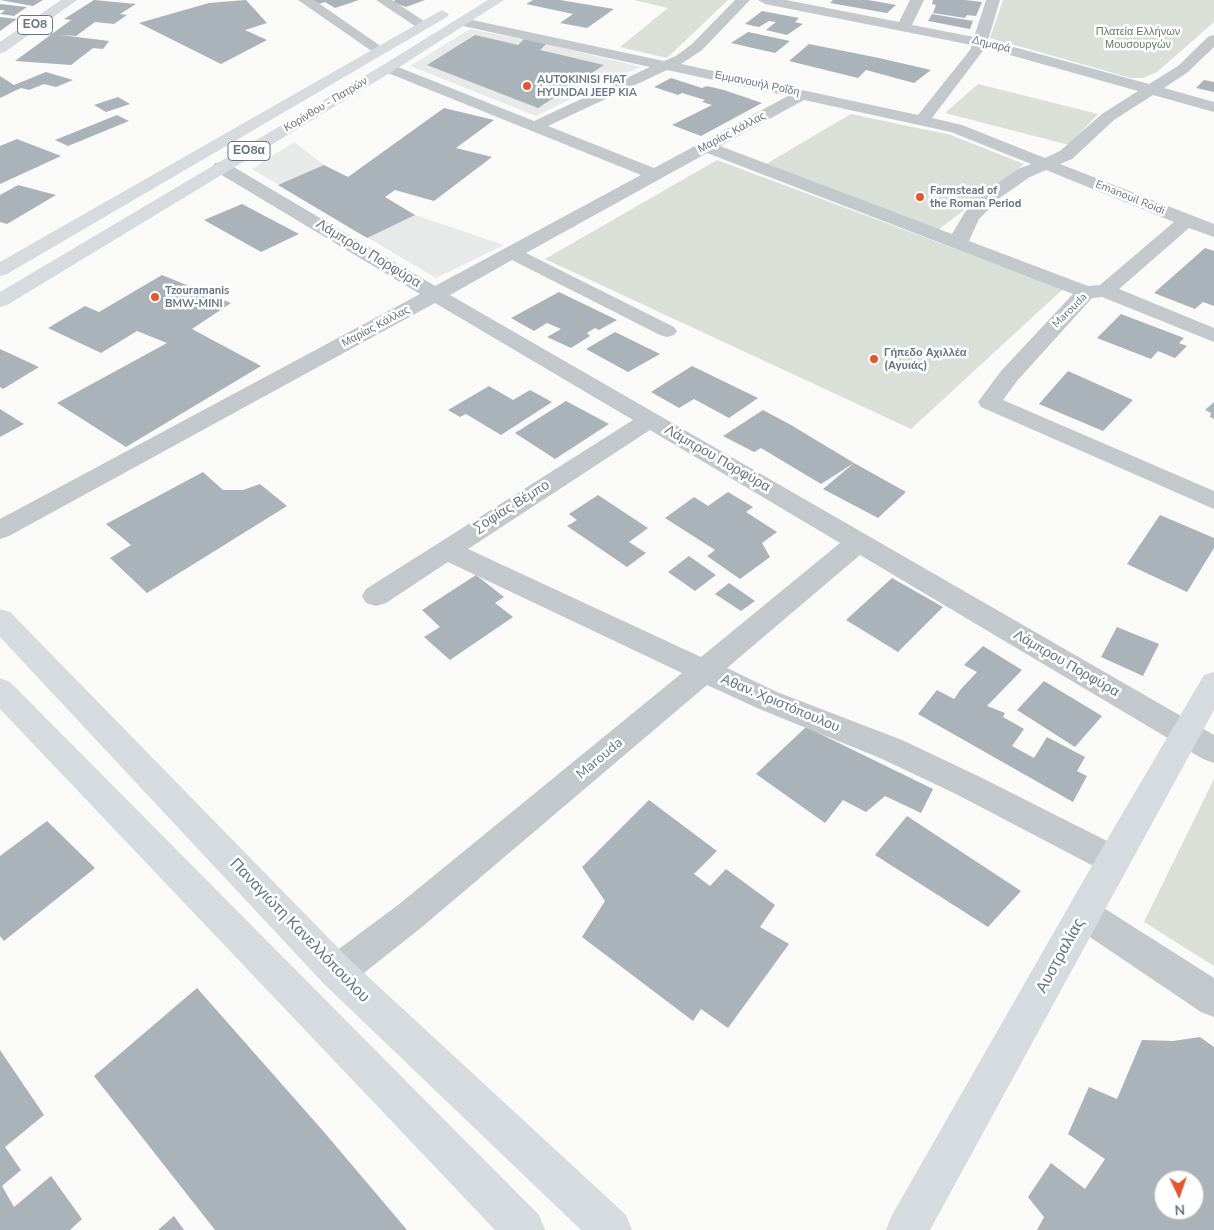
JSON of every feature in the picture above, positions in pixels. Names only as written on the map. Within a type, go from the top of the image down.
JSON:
[{"type":"main road","name":"ΕΟ8","points":[[0,49],[70,0]]},
{"type":"main road","name":"Κορίνθου - Πατρών","points":[[0,301],[388,68],[497,0]]},
{"type":"main road","name":"Κορίνθου - Πατρών","points":[[0,270],[456,5]]},
{"type":"main road","name":"Παναγιώτη Κανελλόπουλου","points":[[0,619],[338,972],[611,1230]]},
{"type":"main road","name":"Αυστραλίας","points":[[908,1230],[1113,860],[1199,742],[1214,683]]},
{"type":"main road","points":[[3,698],[524,1230]]},
{"type":"street","points":[[305,0],[378,49]]},
{"type":"street","points":[[383,0],[423,25]]},
{"type":"street","points":[[533,126],[681,59],[692,51],[743,0]]},
{"type":"street","name":"Δημαρά","points":[[765,0],[980,42],[1214,107]]},
{"type":"street","points":[[904,27],[916,0]]},
{"type":"street","points":[[922,120],[972,58],[980,42],[994,0]]},
{"type":"street","name":"Εμμανουήλ Ροΐδη","points":[[463,22],[922,120],[965,131],[1047,164]]},
{"type":"street","points":[[959,244],[967,222],[984,202],[1024,174],[1066,155],[1108,117],[1183,68],[1214,39]]},
{"type":"street","points":[[388,68],[654,175]]},
{"type":"street","name":"Μαρίας Κάλλας","points":[[0,530],[804,94]]},
{"type":"street","points":[[706,147],[959,244],[1214,336]]},
{"type":"street","name":"Emanouil Roidi","points":[[1047,164],[1214,231]]},
{"type":"street","name":"Λάμπρου Πορφύρα","points":[[221,167],[1199,742]]},
{"type":"street","name":"Marouda","points":[[1186,221],[1096,292],[1008,376],[989,402],[1214,501]]},
{"type":"street","points":[[512,253],[667,331]]},
{"type":"street","name":"Σοφίας Βέμπο","points":[[376,596],[650,420]]},
{"type":"street","name":"Marouda","points":[[338,972],[410,916],[705,672],[858,542]]},
{"type":"street","name":"Αθαν. Χριστόπουλου","points":[[446,550],[767,700],[891,749],[967,785],[1113,860]]},
{"type":"street","points":[[1084,914],[1214,999]]},
{"type":"shaded area","name":"AUTOKINISI FIAT HYUNDAI JEEP KIA","points":[[470,29],[546,44],[641,67],[607,81],[536,116],[410,66]]},
{"type":"shaded area","points":[[294,142],[324,165],[415,215],[504,245],[436,278],[252,169]]},
{"type":"green space","points":[[634,0],[728,0],[667,58],[620,47],[668,8]]},
{"type":"green space","name":"Πλατεία Ελλήνων Μουσουργών","points":[[1003,0],[1214,0],[1214,22],[1157,72],[1143,78],[1131,78],[990,38]]},
{"type":"green space","points":[[978,84],[1098,114],[1069,145],[945,113]]},
{"type":"green space","points":[[851,114],[951,135],[1024,164],[938,230],[766,164]]},
{"type":"green space","name":"Γήπεδο Αχιλλέα (Αγυιάς)","points":[[717,160],[1063,289],[911,429],[545,259]]},
{"type":"green space","points":[[1214,779],[1214,966],[1144,922]]},
{"type":"building","points":[[0,0],[43,0],[33,6]]},
{"type":"building","points":[[94,0],[136,4],[120,14],[127,15],[114,24],[95,22],[76,36],[60,35],[109,41],[103,49],[93,48],[71,65],[15,61],[71,20],[64,19]]},
{"type":"building","points":[[246,0],[267,23],[245,30],[267,40],[221,64],[139,23],[209,3]]},
{"type":"building","points":[[313,0],[359,0],[335,8],[325,2],[319,4]]},
{"type":"building","points":[[396,0],[425,0],[406,7],[392,2]]},
{"type":"building","points":[[533,0],[560,0],[614,9],[587,28],[560,23],[573,14],[526,4]]},
{"type":"building","points":[[833,0],[868,0],[896,5],[887,13],[830,3]]},
{"type":"building","points":[[933,0],[982,2],[976,16],[967,15],[965,18],[933,13],[936,5],[932,4]]},
{"type":"building","points":[[0,4],[27,7],[14,16],[0,14],[5,10],[0,10]]},
{"type":"building","points":[[762,11],[799,18],[795,22],[803,24],[787,35],[766,30],[776,22],[769,21],[759,27],[745,24]]},
{"type":"building","points":[[932,14],[973,21],[970,29],[928,21]]},
{"type":"building","points":[[0,17],[17,19],[0,31]]},
{"type":"building","points":[[748,32],[790,41],[775,53],[731,43]]},
{"type":"building","name":"AUTOKINISI FIAT HYUNDAI JEEP KIA","points":[[475,35],[518,45],[524,39],[546,44],[540,50],[604,65],[538,108],[427,65]]},
{"type":"building","points":[[809,44],[931,70],[914,83],[866,70],[858,78],[789,61]]},
{"type":"building","points":[[46,72],[73,80],[56,87],[44,84],[29,90],[21,88],[0,98],[0,76],[14,85]]},
{"type":"building","points":[[671,78],[702,88],[707,86],[724,90],[762,103],[701,136],[672,125],[712,105],[702,102],[705,100],[682,93],[678,95],[654,87]]},
{"type":"building","points":[[1204,80],[1214,82],[1214,92],[1196,88]]},
{"type":"building","points":[[118,97],[130,104],[106,112],[94,105]]},
{"type":"building","points":[[444,108],[494,120],[456,148],[492,157],[434,201],[395,190],[385,197],[415,215],[367,238],[278,185],[324,165],[348,177]]},
{"type":"building","points":[[117,115],[129,121],[68,146],[55,140]]},
{"type":"building","points":[[17,139],[61,156],[0,184],[0,146]]},
{"type":"building","points":[[18,185],[56,195],[7,224],[0,222],[0,195]]},
{"type":"building","points":[[242,204],[299,234],[261,252],[204,220]]},
{"type":"building","points":[[1205,248],[1214,251],[1214,306],[1203,302],[1195,309],[1154,293]]},
{"type":"building","points":[[162,275],[231,303],[192,329],[261,366],[126,447],[57,403],[167,343],[137,331],[101,353],[48,328],[85,306],[99,312]]},
{"type":"building","points":[[559,292],[617,320],[599,330],[595,328],[587,333],[590,336],[571,348],[547,337],[561,329],[547,323],[534,331],[511,318]]},
{"type":"building","points":[[1121,314],[1184,338],[1179,343],[1187,346],[1175,358],[1158,351],[1151,359],[1097,338]]},
{"type":"building","points":[[615,332],[660,354],[628,372],[586,349]]},
{"type":"building","points":[[0,349],[39,367],[3,389],[0,387]]},
{"type":"building","points":[[692,366],[758,398],[729,418],[694,399],[679,408],[651,392]]},
{"type":"building","points":[[1068,371],[1133,400],[1103,431],[1039,404]]},
{"type":"building","points":[[489,386],[513,400],[530,390],[552,402],[501,435],[466,414],[460,417],[448,410]]},
{"type":"building","points":[[566,401],[609,424],[555,459],[515,433]]},
{"type":"building","points":[[1214,402],[1214,419],[1210,417],[1211,413],[1205,410]]},
{"type":"building","points":[[0,409],[24,424],[0,437]]},
{"type":"building","points":[[763,410],[854,463],[821,484],[761,448],[754,452],[723,436]]},
{"type":"building","points":[[854,463],[906,492],[878,518],[823,489]]},
{"type":"building","points":[[203,472],[223,490],[243,490],[260,484],[287,506],[147,593],[110,558],[131,545],[106,524]]},
{"type":"building","points":[[728,492],[753,507],[746,512],[777,532],[762,543],[770,557],[740,579],[707,556],[715,550],[665,518],[694,497],[708,506]]},
{"type":"building","points":[[598,495],[648,528],[629,542],[646,553],[627,567],[567,526],[577,520],[569,514]]},
{"type":"building","points":[[1160,515],[1214,538],[1214,548],[1187,592],[1127,564]]},
{"type":"building","points":[[689,556],[716,575],[695,591],[668,572]]},
{"type":"building","points":[[476,575],[504,597],[495,603],[513,617],[450,660],[424,637],[440,627],[422,610]]},
{"type":"building","points":[[892,578],[943,607],[898,652],[846,620]]},
{"type":"building","points":[[729,583],[755,601],[741,611],[715,594]]},
{"type":"building","points":[[1117,627],[1159,644],[1143,676],[1101,657]]},
{"type":"building","points":[[983,646],[1022,670],[987,706],[1005,713],[1003,717],[1024,729],[1012,746],[1034,758],[1047,737],[1085,757],[1077,771],[1087,776],[1073,802],[918,714],[937,690],[954,699],[977,672],[964,665]]},
{"type":"building","points":[[1044,681],[1102,716],[1075,747],[1017,710]]},
{"type":"building","points":[[806,727],[933,789],[921,813],[885,796],[866,812],[843,800],[825,823],[756,774]]},
{"type":"building","points":[[649,800],[717,851],[694,874],[710,886],[726,869],[775,905],[760,927],[789,944],[728,1028],[701,1009],[693,1021],[582,937],[605,901],[582,867]]},
{"type":"building","points":[[907,816],[1021,891],[988,927],[875,855]]},
{"type":"building","points":[[47,821],[95,868],[4,941],[0,936],[0,856]]},
{"type":"building","points":[[197,988],[324,1132],[407,1230],[215,1230],[94,1076]]},
{"type":"building","points":[[1200,1037],[1214,1047],[1214,1230],[1037,1230],[1044,1217],[1028,1197],[1051,1163],[1085,1189],[1105,1159],[1068,1134],[1089,1087],[1117,1099],[1142,1040],[1173,1041]]},
{"type":"building","points":[[0,1050],[44,1115],[5,1147],[21,1170],[2,1186],[14,1207],[51,1176],[82,1219],[70,1230],[0,1230]]},
{"type":"building","points":[[174,1216],[184,1230],[158,1230]]},
{"type":"place","name":"AUTOKINISI FIAT HYUNDAI JEEP KIA","points":[[527,86]]},
{"type":"place","name":"Farmstead of the Roman Period","points":[[920,197]]},
{"type":"place","name":"Tzouramanis BMW-MINI","points":[[155,297]]},
{"type":"place","name":"Γήπεδο Αχιλλέα (Αγυιάς)","points":[[874,359]]}]
